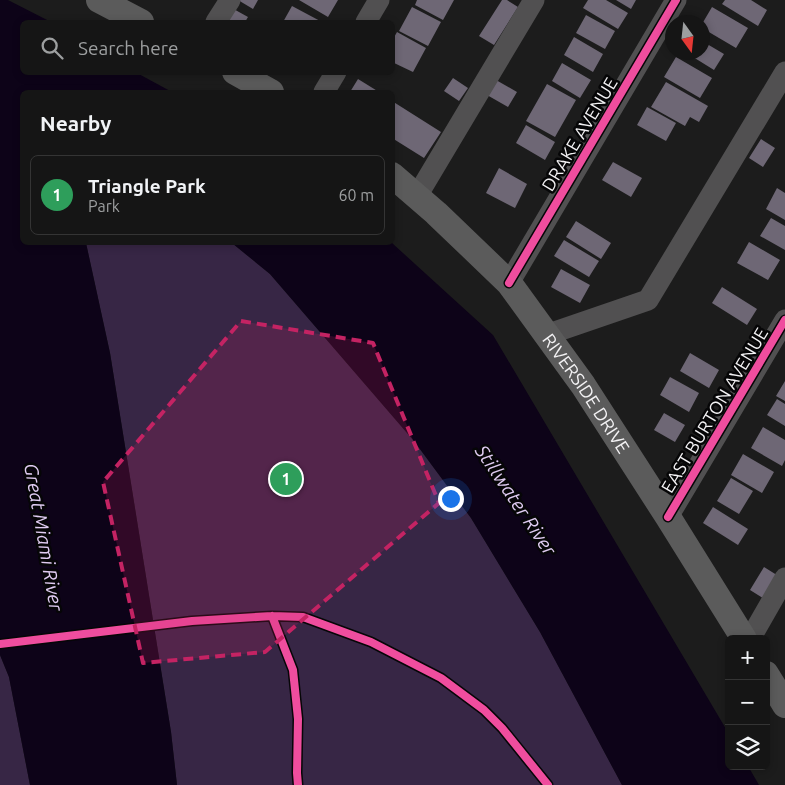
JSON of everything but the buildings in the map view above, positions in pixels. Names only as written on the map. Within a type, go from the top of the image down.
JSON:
[{"type":"main road","points":[[99,0],[137,20]]},
{"type":"main road","points":[[240,75],[267,90]]},
{"type":"main road","name":"RIVERSIDE DRIVE","points":[[395,178],[509,283],[584,385],[742,635]]},
{"type":"main road","points":[[770,680],[785,705]]},
{"type":"street","points":[[217,20],[230,0]]},
{"type":"street","points":[[367,20],[379,0]]},
{"type":"street","points":[[417,196],[534,0]]},
{"type":"street","name":"DRAKE AVENUE","points":[[509,283],[676,0]]},
{"type":"street","points":[[546,335],[648,300],[785,72]]},
{"type":"street","points":[[325,90],[334,75]]},
{"type":"street","name":"EAST BURTON AVENUE","points":[[668,516],[785,320]]},
{"type":"street","points":[[752,635],[785,578]]},
{"type":"highlighted area","points":[[241,321],[373,343],[439,503],[265,652],[143,663],[103,482]]},
{"type":"shaded area","points":[[86,245],[234,245],[270,274],[414,441],[471,518],[540,632],[622,785],[177,785],[171,732],[110,353]]},
{"type":"shaded area","points":[[0,655],[9,677],[30,785],[0,785]]},
{"type":"water","name":"Great Miami River","points":[[0,0],[8,0],[47,20],[20,20],[20,75],[141,75],[168,90],[20,90],[20,245],[86,245],[110,353],[171,732],[177,785],[30,785],[9,677],[0,655]]},
{"type":"water","name":"Stillwater River","points":[[234,245],[394,245],[493,335],[725,727],[725,770],[750,770],[759,785],[622,785],[540,632],[471,518],[414,441],[270,274]]},
{"type":"cycle path","points":[[509,283],[676,0]]},
{"type":"cycle path","points":[[668,517],[785,320]]},
{"type":"cycle path","points":[[272,616],[293,670],[298,719],[298,785]]},
{"type":"cycle path","points":[[0,644],[192,621],[272,616],[303,617],[371,642],[441,678],[484,710],[502,728],[548,785]]},
{"type":"place","name":"Triangle Park","points":[[286,479]]}]
